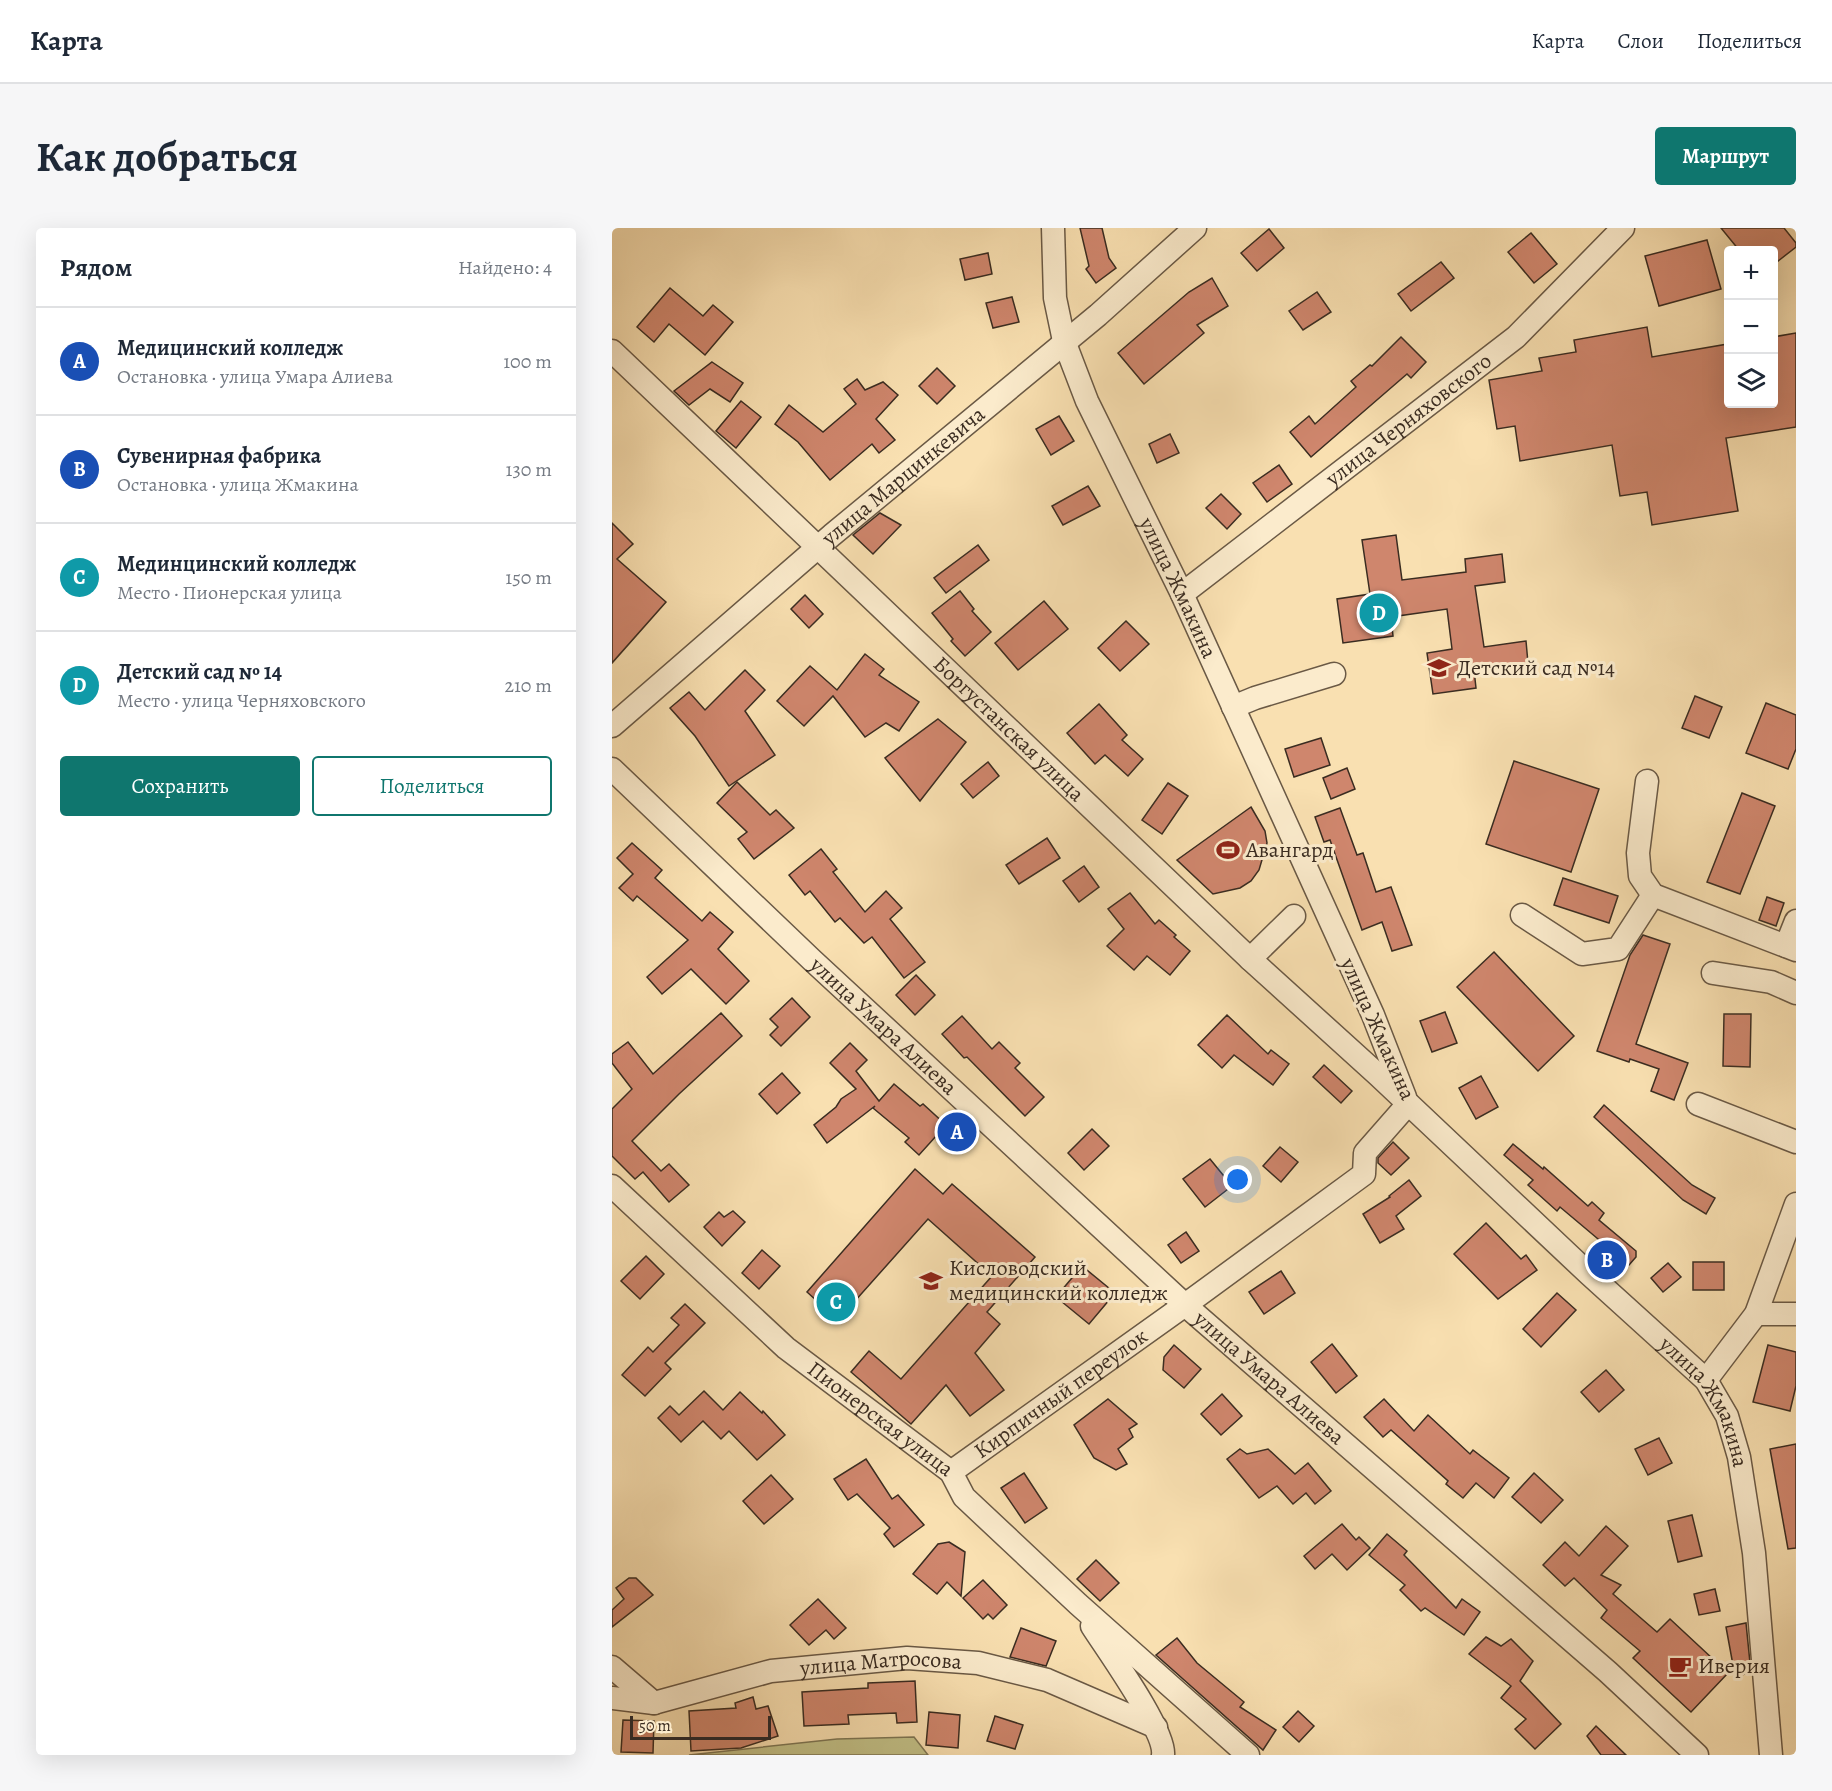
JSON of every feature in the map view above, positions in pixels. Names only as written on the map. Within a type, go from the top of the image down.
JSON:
[{"type":"street","name":"улица Жмакина","points":[[1053,228],[1055,298],[1064,342],[1087,401],[1182,594],[1373,1015],[1408,1104],[1706,1380],[1727,1416],[1739,1457],[1754,1553],[1771,1755]]},
{"type":"street","name":"улица Марцинкевича","points":[[612,726],[818,548],[1098,315],[1195,228]]},
{"type":"street","name":"улица Черняховского","points":[[1182,594],[1516,337],[1623,228]]},
{"type":"street","name":"Боргустанская улица","points":[[615,361],[818,548],[1250,959],[1408,1104]]},
{"type":"street","points":[[1233,707],[1334,674]]},
{"type":"street","name":"улица Умара Алиева","points":[[612,769],[837,984],[1185,1305],[1608,1672],[1697,1755]]},
{"type":"street","points":[[1647,781],[1638,853],[1632,876],[1653,895],[1791,948],[1796,921]]},
{"type":"street","points":[[1522,915],[1582,954],[1618,949],[1653,895]]},
{"type":"street","points":[[1250,959],[1294,916]]},
{"type":"street","points":[[1713,973],[1771,982],[1796,993]]},
{"type":"street","name":"Кирпичный переулок","points":[[951,1472],[1364,1174],[1365,1153],[1408,1104]]},
{"type":"street","points":[[1698,1104],[1796,1142]]},
{"type":"street","name":"Пионерская улица","points":[[612,1186],[786,1347],[951,1472],[964,1497],[1078,1604],[1248,1755]]},
{"type":"street","points":[[1706,1380],[1756,1314],[1796,1204]]},
{"type":"street","points":[[1756,1314],[1796,1314]]},
{"type":"street","points":[[1078,1604],[1156,1727],[1164,1749],[1163,1755]]},
{"type":"street","name":"улица Матросова","points":[[654,1703],[771,1671],[907,1658],[978,1663],[1047,1680],[1156,1727]]},
{"type":"street","points":[[612,1667],[654,1703]]},
{"type":"street","points":[[612,1698],[654,1703]]},
{"type":"shaded area","points":[[914,1737],[928,1755],[689,1755],[837,1739]]},
{"type":"building","points":[[1080,228],[1102,228],[1109,258],[1116,268],[1096,283],[1086,269],[1089,266]]},
{"type":"building","points":[[1721,228],[1784,228],[1796,243],[1796,247],[1778,261],[1778,246],[1736,246]]},
{"type":"building","points":[[1269,229],[1284,248],[1257,271],[1241,253]]},
{"type":"building","points":[[1531,233],[1557,264],[1534,283],[1508,252]]},
{"type":"building","points":[[1707,240],[1721,289],[1659,306],[1645,256]]},
{"type":"building","points":[[988,253],[992,274],[965,280],[960,259]]},
{"type":"building","points":[[1441,262],[1454,278],[1411,311],[1398,294]]},
{"type":"building","points":[[1212,278],[1228,306],[1197,325],[1204,333],[1144,384],[1118,353],[1189,292]]},
{"type":"building","points":[[670,288],[703,316],[713,305],[733,322],[705,355],[669,324],[654,342],[637,327]]},
{"type":"building","points":[[1317,292],[1331,312],[1303,330],[1289,311]]},
{"type":"building","points":[[1012,297],[1019,322],[993,328],[986,303]]},
{"type":"building","points":[[1647,327],[1652,357],[1724,345],[1724,408],[1778,408],[1778,336],[1796,333],[1796,427],[1726,438],[1738,511],[1652,525],[1647,492],[1620,496],[1612,445],[1520,461],[1515,426],[1497,429],[1489,380],[1542,371],[1539,358],[1576,352],[1574,340]]},
{"type":"building","points":[[1401,337],[1426,362],[1411,378],[1407,374],[1311,457],[1290,432],[1309,416],[1315,424],[1356,387],[1351,381],[1370,365],[1372,366]]},
{"type":"building","points":[[712,362],[743,383],[730,402],[710,389],[689,405],[674,391]]},
{"type":"building","points":[[937,368],[955,386],[937,404],[919,386]]},
{"type":"building","points":[[857,379],[865,390],[883,382],[898,395],[876,419],[895,440],[879,453],[872,444],[830,480],[798,442],[775,424],[789,405],[823,432],[856,404],[844,389]]},
{"type":"building","points":[[741,401],[761,417],[736,448],[716,431]]},
{"type":"building","points":[[1059,416],[1074,441],[1051,455],[1036,429]]},
{"type":"building","points":[[1170,434],[1179,453],[1157,463],[1149,444]]},
{"type":"building","points":[[1279,465],[1292,484],[1267,502],[1253,483]]},
{"type":"building","points":[[1088,486],[1100,506],[1063,525],[1052,506]]},
{"type":"building","points":[[1221,494],[1241,514],[1227,529],[1206,508]]},
{"type":"building","points":[[880,513],[901,525],[873,554],[853,535]]},
{"type":"building","points":[[612,523],[633,544],[617,559],[666,602],[612,663]]},
{"type":"building","points":[[1396,535],[1402,580],[1466,572],[1465,559],[1502,554],[1505,582],[1475,586],[1484,647],[1526,641],[1528,663],[1474,670],[1476,688],[1433,694],[1427,653],[1452,649],[1447,609],[1391,617],[1393,636],[1343,643],[1337,599],[1370,594],[1362,540]]},
{"type":"building","points":[[978,545],[989,560],[946,593],[934,578]]},
{"type":"building","points":[[960,591],[974,609],[972,611],[991,632],[965,656],[951,641],[953,639],[932,613]]},
{"type":"building","points":[[805,595],[823,614],[809,628],[791,609]]},
{"type":"building","points":[[1044,601],[1068,629],[1018,670],[995,643]]},
{"type":"building","points":[[1126,621],[1149,644],[1120,671],[1098,648]]},
{"type":"building","points":[[865,654],[884,669],[879,675],[919,702],[899,731],[886,723],[865,737],[833,696],[804,726],[777,701],[810,666],[837,690]]},
{"type":"building","points":[[745,670],[765,690],[745,711],[775,755],[729,786],[695,736],[670,708],[689,692],[705,710]]},
{"type":"building","points":[[1695,696],[1722,707],[1709,738],[1682,728]]},
{"type":"building","points":[[1766,703],[1796,715],[1796,749],[1788,769],[1746,753]]},
{"type":"building","points":[[1099,704],[1127,735],[1122,740],[1143,759],[1128,776],[1105,755],[1095,764],[1067,733]]},
{"type":"building","points":[[938,719],[966,742],[920,801],[885,758]]},
{"type":"building","points":[[1321,738],[1330,765],[1294,777],[1285,749]]},
{"type":"building","points":[[1514,761],[1599,789],[1571,872],[1486,844]]},
{"type":"building","points":[[988,762],[999,776],[973,798],[961,784]]},
{"type":"building","points":[[1347,768],[1355,789],[1331,799],[1323,778]]},
{"type":"building","points":[[737,782],[770,815],[776,810],[794,828],[754,859],[738,839],[747,832],[717,803]]},
{"type":"building","points":[[1168,783],[1188,796],[1162,834],[1142,820]]},
{"type":"building","points":[[1742,793],[1775,806],[1740,894],[1707,882]]},
{"type":"building","name":"Авангард","points":[[1251,807],[1265,831],[1267,843],[1259,870],[1251,881],[1240,888],[1213,894],[1177,860]]},
{"type":"building","points":[[1340,808],[1357,855],[1363,853],[1376,892],[1391,887],[1412,945],[1392,951],[1382,922],[1362,930],[1330,840],[1324,842],[1315,817]]},
{"type":"building","points":[[1047,838],[1060,858],[1019,884],[1006,865]]},
{"type":"building","points":[[632,843],[662,870],[655,878],[702,921],[710,912],[733,932],[718,949],[749,981],[726,1004],[691,969],[662,994],[647,977],[688,940],[637,896],[633,901],[619,888],[633,874],[617,858]]},
{"type":"building","points":[[821,849],[837,869],[833,872],[865,912],[886,891],[902,908],[890,919],[925,962],[904,978],[872,937],[864,943],[840,918],[835,922],[810,891],[805,895],[789,875]]},
{"type":"building","points":[[1084,866],[1099,887],[1079,902],[1063,881]]},
{"type":"building","points":[[1563,878],[1618,896],[1609,923],[1554,905]]},
{"type":"building","points":[[1130,893],[1155,924],[1159,920],[1190,951],[1170,975],[1147,956],[1134,970],[1107,946],[1124,929],[1108,909]]},
{"type":"building","points":[[1767,897],[1784,903],[1776,926],[1759,920]]},
{"type":"building","points":[[1643,935],[1670,944],[1636,1044],[1688,1063],[1674,1100],[1651,1091],[1659,1069],[1597,1051],[1630,955]]},
{"type":"building","points":[[1494,952],[1574,1036],[1538,1071],[1457,987]]},
{"type":"building","points":[[916,975],[935,995],[915,1015],[896,995]]},
{"type":"building","points":[[792,998],[810,1017],[781,1046],[770,1035],[778,1027],[770,1019]]},
{"type":"building","points":[[1445,1012],[1457,1043],[1432,1052],[1420,1021]]},
{"type":"building","points":[[721,1013],[742,1036],[632,1141],[661,1171],[669,1164],[689,1185],[669,1202],[643,1172],[635,1179],[612,1156],[612,1109],[632,1089],[612,1063],[612,1054],[628,1042],[653,1074]]},
{"type":"building","points":[[1724,1014],[1751,1014],[1750,1067],[1723,1066]]},
{"type":"building","points":[[1227,1015],[1268,1054],[1271,1050],[1289,1064],[1273,1085],[1234,1055],[1222,1068],[1198,1045]]},
{"type":"building","points":[[962,1016],[992,1049],[999,1042],[1020,1063],[1015,1068],[1044,1097],[1025,1116],[942,1034]]},
{"type":"building","points":[[850,1043],[867,1060],[856,1071],[879,1101],[894,1084],[920,1106],[923,1104],[946,1125],[919,1155],[905,1142],[909,1138],[873,1108],[875,1106],[827,1143],[814,1125],[836,1107],[841,1099],[856,1089],[830,1063]]},
{"type":"building","points":[[1324,1065],[1352,1091],[1341,1103],[1313,1077]]},
{"type":"building","points":[[782,1073],[800,1093],[777,1114],[759,1094]]},
{"type":"building","points":[[1481,1076],[1498,1107],[1476,1119],[1459,1088]]},
{"type":"building","points":[[1604,1105],[1692,1185],[1715,1198],[1706,1214],[1683,1200],[1594,1117]]},
{"type":"building","points":[[1092,1129],[1109,1146],[1084,1170],[1068,1153]]},
{"type":"building","points":[[1393,1142],[1409,1158],[1391,1175],[1378,1163],[1378,1158]]},
{"type":"building","points":[[1513,1144],[1543,1169],[1544,1167],[1588,1206],[1592,1202],[1604,1213],[1599,1220],[1636,1251],[1636,1257],[1629,1265],[1560,1207],[1557,1211],[1528,1185],[1533,1180],[1504,1155]]},
{"type":"building","points":[[1280,1147],[1298,1162],[1281,1182],[1263,1166]]},
{"type":"building","points":[[1210,1159],[1232,1186],[1205,1207],[1183,1179]]},
{"type":"building","points":[[915,1169],[943,1194],[952,1184],[1035,1257],[987,1312],[1000,1324],[975,1353],[1004,1390],[970,1416],[946,1385],[911,1424],[851,1372],[869,1351],[901,1379],[992,1276],[928,1219],[838,1320],[807,1292]]},
{"type":"building","points":[[1409,1180],[1421,1196],[1396,1216],[1404,1229],[1380,1243],[1363,1214],[1390,1197]]},
{"type":"building","points":[[733,1211],[745,1222],[722,1246],[704,1227],[719,1212],[724,1217]]},
{"type":"building","points":[[1486,1223],[1521,1259],[1526,1255],[1537,1270],[1498,1299],[1454,1254]]},
{"type":"building","points":[[1186,1232],[1199,1251],[1181,1263],[1168,1245]]},
{"type":"building","points":[[762,1250],[780,1266],[759,1289],[742,1273]]},
{"type":"building","points":[[646,1256],[664,1274],[640,1299],[621,1281]]},
{"type":"building","points":[[1693,1262],[1724,1262],[1724,1290],[1693,1290]]},
{"type":"building","points":[[1668,1263],[1681,1277],[1663,1292],[1651,1278]]},
{"type":"building","points":[[1082,1266],[1115,1293],[1089,1324],[1056,1297]]},
{"type":"building","points":[[1281,1271],[1295,1293],[1264,1314],[1249,1292]]},
{"type":"building","points":[[1557,1293],[1576,1310],[1541,1347],[1523,1329]]},
{"type":"building","points":[[685,1304],[705,1323],[665,1363],[671,1369],[645,1396],[622,1375],[648,1347],[653,1352],[679,1325],[671,1318]]},
{"type":"building","points":[[1332,1344],[1357,1376],[1336,1393],[1311,1362]]},
{"type":"building","points":[[1174,1345],[1201,1369],[1184,1388],[1163,1370],[1164,1357]]},
{"type":"building","points":[[1768,1345],[1796,1352],[1796,1386],[1790,1411],[1753,1402]]},
{"type":"building","points":[[1606,1370],[1624,1390],[1599,1412],[1581,1392]]},
{"type":"building","points":[[704,1391],[723,1410],[740,1392],[762,1413],[763,1411],[785,1435],[757,1460],[729,1431],[721,1439],[703,1421],[681,1442],[658,1418],[670,1406],[679,1415]]},
{"type":"building","points":[[1222,1394],[1242,1416],[1221,1435],[1201,1414]]},
{"type":"building","points":[[1108,1399],[1137,1424],[1129,1429],[1133,1437],[1118,1449],[1127,1464],[1116,1470],[1094,1458],[1074,1425]]},
{"type":"building","points":[[1384,1399],[1414,1431],[1428,1415],[1470,1454],[1473,1450],[1509,1478],[1494,1498],[1476,1483],[1463,1498],[1446,1484],[1448,1481],[1391,1430],[1383,1437],[1364,1417]]},
{"type":"building","points":[[1659,1438],[1672,1463],[1648,1475],[1635,1449]]},
{"type":"building","points":[[1796,1444],[1796,1548],[1788,1549],[1770,1449]]},
{"type":"building","points":[[1240,1449],[1247,1454],[1268,1449],[1295,1474],[1308,1463],[1331,1491],[1315,1504],[1306,1493],[1293,1504],[1277,1486],[1259,1498],[1227,1459]]},
{"type":"building","points":[[866,1459],[892,1499],[898,1495],[924,1525],[894,1547],[884,1534],[890,1528],[857,1494],[848,1500],[834,1479]]},
{"type":"building","points":[[1024,1473],[1047,1508],[1025,1523],[1001,1488]]},
{"type":"building","points":[[1534,1473],[1563,1500],[1541,1523],[1512,1497]]},
{"type":"building","points":[[771,1475],[793,1499],[764,1524],[743,1501]]},
{"type":"building","points":[[1692,1515],[1702,1556],[1678,1562],[1668,1521]]},
{"type":"building","points":[[1342,1524],[1356,1540],[1359,1537],[1370,1548],[1347,1570],[1332,1554],[1315,1569],[1304,1556]]},
{"type":"building","points":[[1606,1526],[1628,1546],[1601,1575],[1621,1585],[1613,1594],[1657,1632],[1670,1619],[1728,1673],[1691,1712],[1633,1658],[1640,1651],[1601,1618],[1607,1610],[1574,1578],[1565,1586],[1543,1565],[1565,1542],[1579,1556]]},
{"type":"building","points":[[1387,1534],[1407,1551],[1404,1555],[1456,1608],[1462,1599],[1480,1612],[1464,1635],[1425,1608],[1421,1611],[1400,1590],[1405,1585],[1369,1555]]},
{"type":"building","points":[[949,1542],[965,1552],[961,1596],[947,1582],[937,1594],[913,1574],[938,1544]]},
{"type":"building","points":[[1096,1560],[1119,1583],[1100,1601],[1077,1579]]},
{"type":"building","points":[[629,1578],[636,1578],[653,1595],[612,1627],[612,1610],[624,1599],[616,1588]]},
{"type":"building","points":[[983,1580],[1007,1605],[993,1619],[988,1614],[983,1619],[963,1598]]},
{"type":"building","points":[[1715,1589],[1720,1611],[1699,1615],[1694,1594]]},
{"type":"building","points":[[818,1599],[846,1628],[834,1639],[826,1630],[809,1645],[790,1625]]},
{"type":"building","points":[[1746,1623],[1751,1673],[1735,1676],[1726,1627]]},
{"type":"building","points":[[1021,1628],[1056,1641],[1046,1666],[1010,1657]]},
{"type":"building","points":[[1486,1637],[1501,1646],[1511,1639],[1533,1661],[1520,1681],[1561,1724],[1535,1749],[1515,1729],[1526,1719],[1501,1698],[1511,1686],[1469,1654]]},
{"type":"building","points":[[1177,1638],[1197,1663],[1244,1702],[1240,1707],[1276,1730],[1263,1750],[1156,1655]]},
{"type":"building","points":[[915,1681],[917,1722],[897,1723],[896,1713],[848,1715],[849,1724],[804,1726],[802,1692],[868,1688],[868,1683]]},
{"type":"building","points":[[753,1697],[756,1709],[768,1706],[778,1736],[741,1748],[691,1751],[689,1711],[736,1708],[735,1703]]},
{"type":"building","points":[[1298,1711],[1314,1726],[1299,1742],[1283,1727]]},
{"type":"building","points":[[929,1712],[960,1715],[958,1748],[926,1745]]},
{"type":"building","points":[[995,1716],[1023,1725],[1015,1749],[987,1741]]},
{"type":"building","points":[[623,1720],[654,1721],[653,1753],[621,1752]]},
{"type":"building","points":[[1596,1726],[1626,1755],[1601,1755],[1587,1736]]},
{"type":"place","name":"Детский сад № 14","points":[[1379,613]]},
{"type":"place","name":"Детский сад №14","points":[[1439,668]]},
{"type":"place","name":"Авангард","points":[[1228,850]]},
{"type":"place","name":"Медицинский колледж","points":[[957,1132]]},
{"type":"place","name":"Сувенирная фабрика","points":[[1607,1260]]},
{"type":"place","name":"Кисловодский медицинский колледж","points":[[931,1281]]},
{"type":"place","name":"Мединцинский колледж","points":[[836,1302]]},
{"type":"place","name":"Иверия","points":[[1680,1666]]}]
